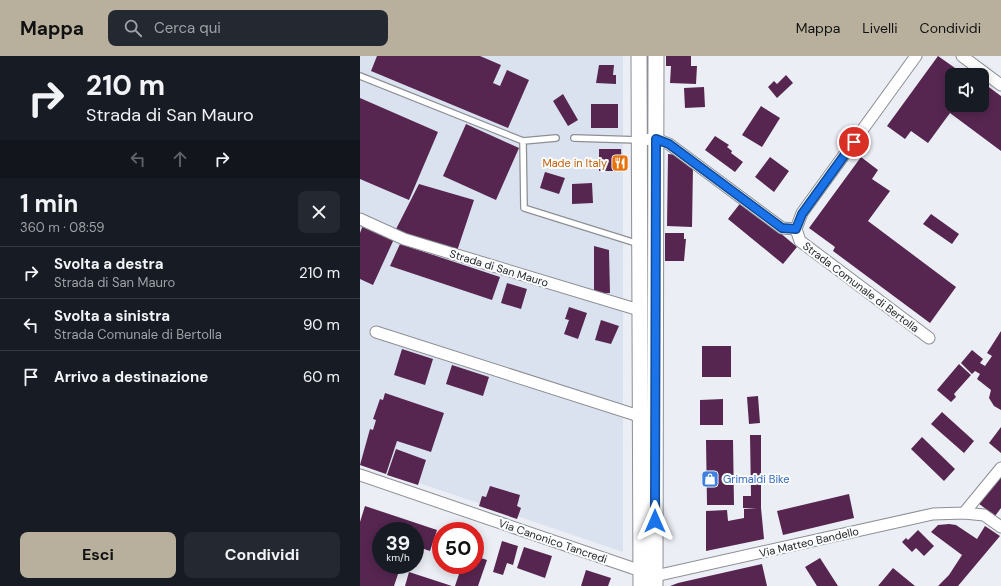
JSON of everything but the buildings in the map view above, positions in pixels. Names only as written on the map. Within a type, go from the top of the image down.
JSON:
[{"type":"main road","points":[[639,56],[639,416],[641,586]]},
{"type":"main road","points":[[652,583],[656,56]]},
{"type":"street","name":"Strada Comunale di Bertolla","points":[[916,56],[802,214],[796,229],[800,241],[818,256],[929,338]]},
{"type":"street","points":[[962,56],[1001,85]]},
{"type":"street","points":[[639,140],[656,139],[669,144],[782,228],[796,229]]},
{"type":"street","name":"Strada di San Mauro","points":[[360,219],[404,239],[639,310]]},
{"type":"street","points":[[376,332],[639,416]]},
{"type":"street","points":[[964,513],[1001,468]]},
{"type":"street","name":"Via Canonico Tancredi","points":[[360,475],[641,570],[652,583]]},
{"type":"street","points":[[964,513],[984,515],[1001,527]]},
{"type":"street","name":"Via Matteo Bandello","points":[[652,583],[933,514],[964,513]]},
{"type":"lane","points":[[360,76],[523,141],[556,138]]},
{"type":"lane","points":[[574,138],[639,140]]},
{"type":"lane","points":[[523,141],[524,208],[639,244]]},
{"type":"shaded area","points":[[360,56],[623,56],[623,552],[360,463]]},
{"type":"place","name":"Made in Italy","points":[[620,163]]},
{"type":"place","name":"Grimaldi Bike","points":[[710,479]]},
{"type":"route","points":[[655,521],[656,139],[669,144],[782,228],[796,229],[802,214],[854,142]]}]
